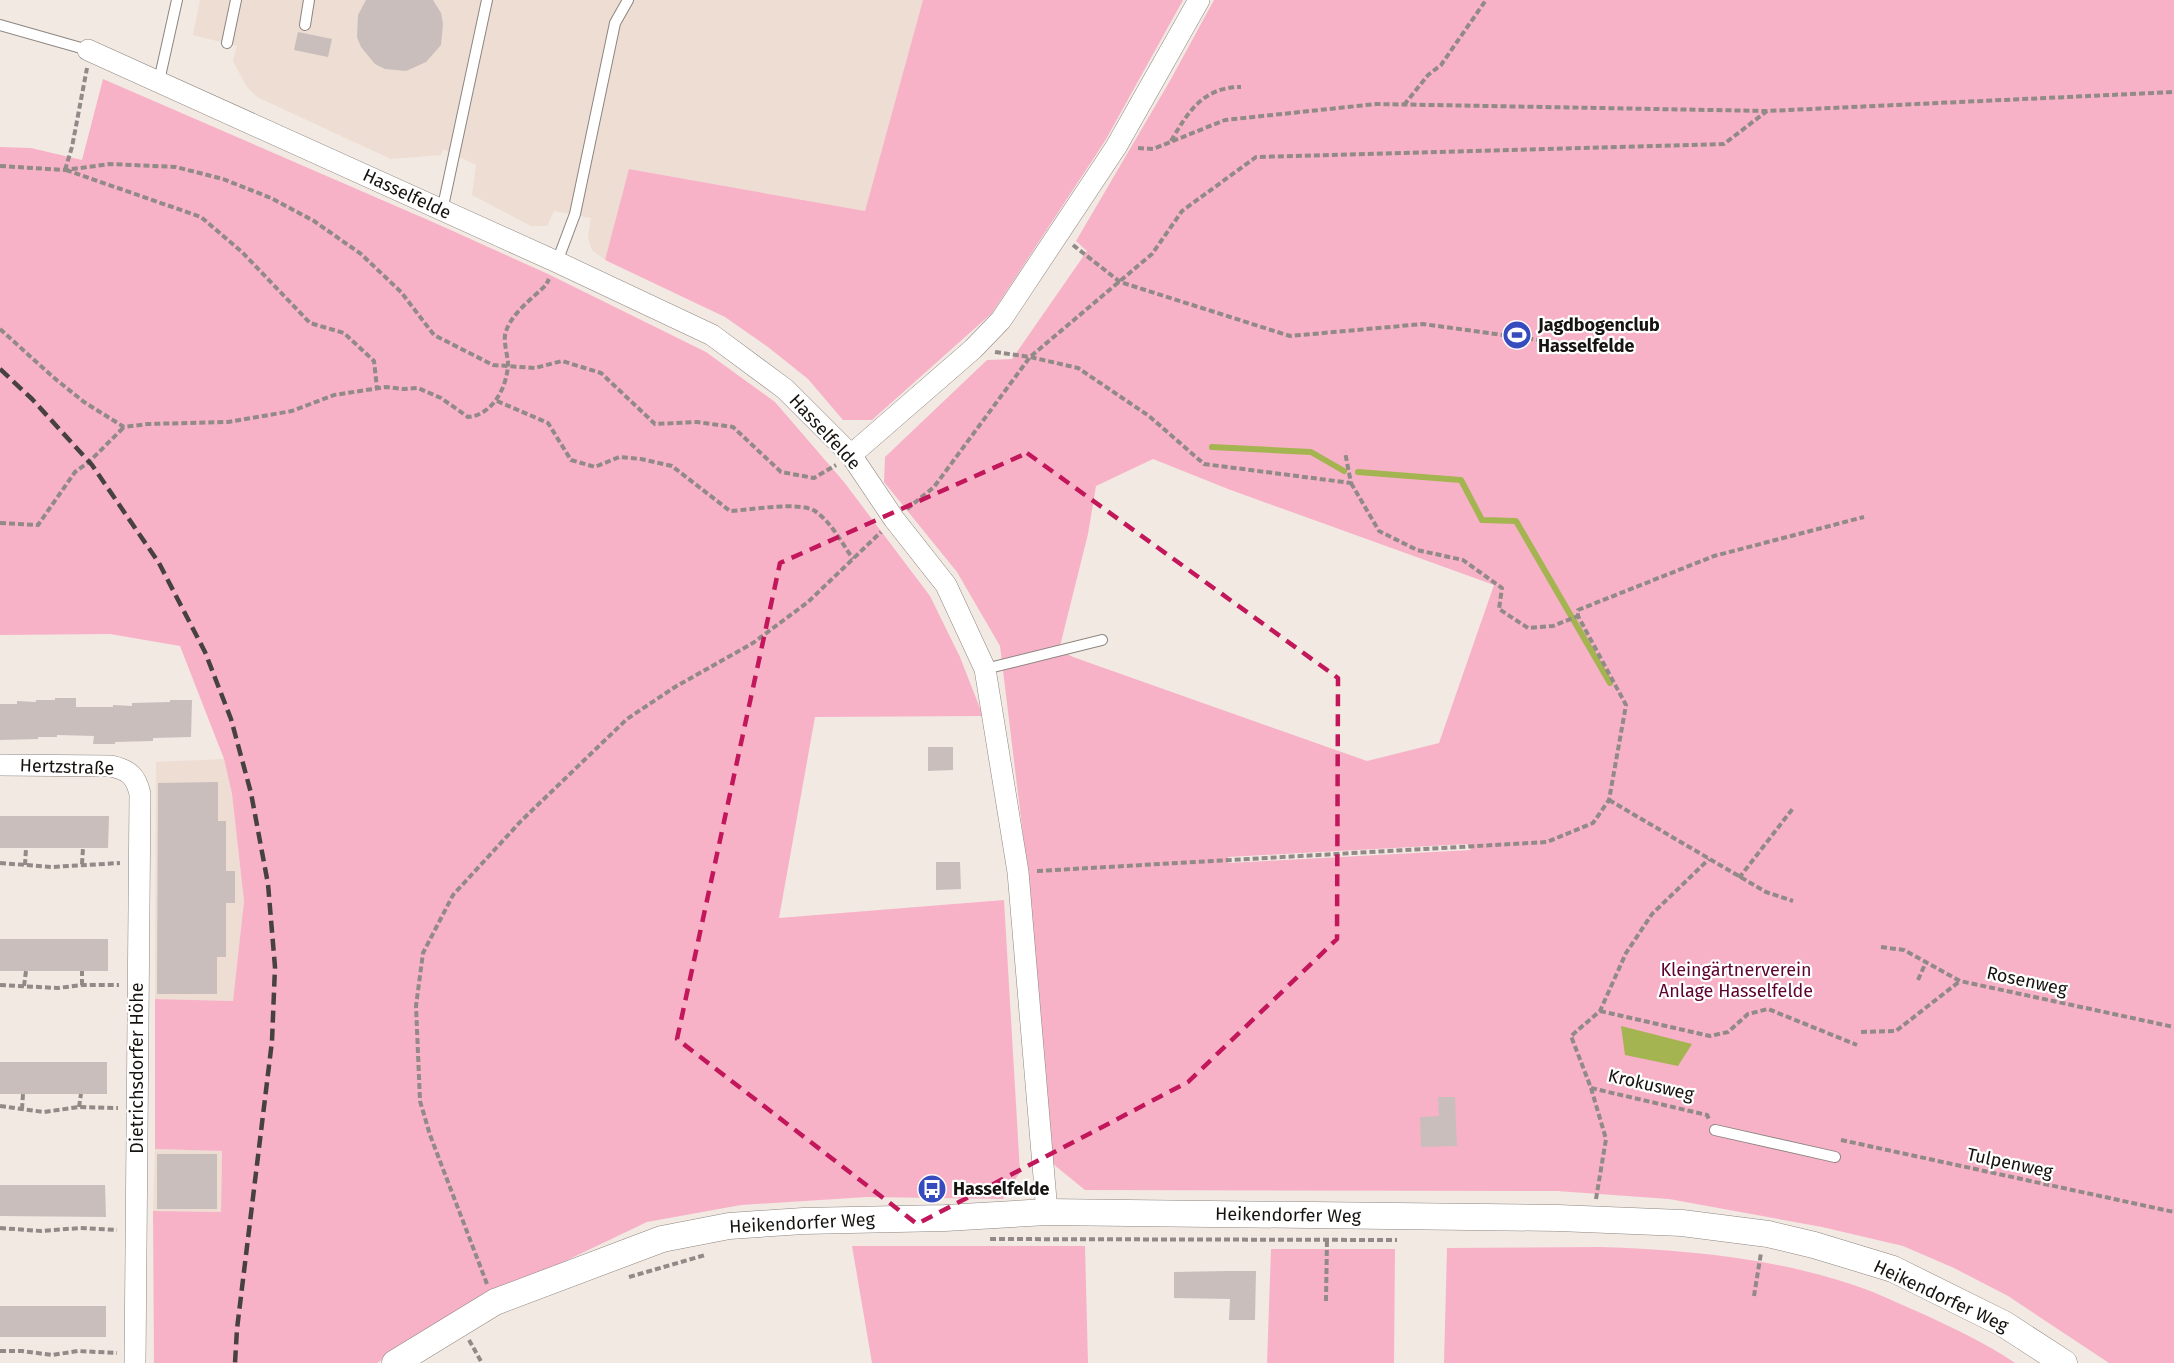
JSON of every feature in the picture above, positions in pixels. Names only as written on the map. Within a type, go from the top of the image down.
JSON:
[{"type":"street","points":[[851,456],[974,349],[1001,320],[1116,147],[1199,0]]},
{"type":"street","name":"Hasselfelde","points":[[90,50],[712,335],[785,388],[851,456],[894,519],[946,585],[985,669],[1018,872],[1047,1212]]},
{"type":"street","name":"Hertzstraße","points":[[0,765],[111,766],[123,768],[132,774]]},
{"type":"street","name":"Dietrichsdorfer Höhe","points":[[132,774],[140,794],[135,1358]]},
{"type":"street","name":"Heikendorfer Weg","points":[[395,1363],[495,1302],[662,1239],[729,1226],[1047,1212],[1558,1218],[1682,1222],[1767,1249],[1814,1245],[1893,1269],[2004,1324],[2064,1363]]},
{"type":"lane","points":[[159,81],[177,0]]},
{"type":"lane","points":[[227,43],[236,0]]},
{"type":"lane","points":[[305,25],[309,0]]},
{"type":"lane","points":[[442,210],[487,0]]},
{"type":"lane","points":[[557,262],[575,214],[615,23],[628,0]]},
{"type":"lane","points":[[0,24],[90,50]]},
{"type":"lane","points":[[985,669],[1102,640]]},
{"type":"lane","points":[[1715,1131],[1835,1157]]},
{"type":"path","points":[[1404,105],[1428,75],[1441,65],[1486,0]]},
{"type":"path","points":[[65,170],[72,147],[90,50]]},
{"type":"path","points":[[1171,142],[1183,121],[1203,98],[1224,87],[1240,87]]},
{"type":"path","points":[[1116,147],[1153,149],[1226,120],[1376,104],[1767,111],[2174,92]]},
{"type":"path","points":[[0,166],[65,170],[110,164],[176,167],[223,179],[272,198],[314,221],[361,254],[400,292],[434,335],[493,365],[535,368],[562,361],[601,373],[655,424],[697,422],[733,427],[781,472],[814,478],[851,456]]},
{"type":"path","points":[[65,170],[201,217],[242,252],[310,323],[344,333],[374,361],[377,388]]},
{"type":"path","points":[[1059,234],[1120,282],[1290,336],[1423,324],[1568,344]]},
{"type":"path","points":[[0,523],[38,525],[75,472],[89,462],[124,427],[148,424],[228,422],[292,411],[334,395],[377,388],[418,388],[441,398],[468,417],[476,416],[497,401],[508,366],[505,335],[514,318],[546,285],[557,262]]},
{"type":"path","points":[[0,329],[76,396],[124,427]]},
{"type":"path","points":[[974,349],[1030,357],[1078,368],[1149,416],[1204,464],[1351,483]]},
{"type":"path","points":[[497,401],[548,423],[571,460],[595,467],[619,457],[672,466],[730,512],[795,506],[814,510],[834,531],[854,558]]},
{"type":"path","points":[[1345,452],[1351,483],[1378,531],[1417,550],[1463,560],[1502,588],[1499,609],[1528,628],[1553,626],[1575,618],[1578,610],[1714,556],[1864,517]]},
{"type":"path","points":[[1018,872],[1546,842],[1593,823],[1609,800],[1626,705],[1575,618]]},
{"type":"path","points":[[1609,800],[1739,878],[1766,892],[1793,901]]},
{"type":"path","points":[[1739,878],[1794,807]]},
{"type":"path","points":[[25,865],[26,848]]},
{"type":"path","points":[[82,864],[83,848]]},
{"type":"path","points":[[1595,1201],[1606,1139],[1591,1088],[1571,1036],[1600,1011],[1626,953],[1653,914],[1709,858]]},
{"type":"path","points":[[0,863],[52,867],[139,862]]},
{"type":"path","name":"Rosenweg","points":[[1881,947],[1904,950],[1960,981],[2174,1027]]},
{"type":"path","points":[[1918,980],[1926,962]]},
{"type":"path","points":[[24,986],[26,971]]},
{"type":"path","points":[[82,971],[82,985]]},
{"type":"path","points":[[1861,1032],[1896,1031],[1960,981]]},
{"type":"path","points":[[0,985],[58,988],[82,985],[138,986]]},
{"type":"path","points":[[1600,1011],[1710,1036],[1728,1032],[1748,1014],[1768,1009],[1857,1045]]},
{"type":"path","name":"Krokusweg","points":[[1591,1088],[1707,1115],[1715,1131]]},
{"type":"path","points":[[22,1109],[23,1094]]},
{"type":"path","points":[[79,1107],[81,1094]]},
{"type":"path","points":[[0,1106],[44,1112],[79,1107],[137,1109]]},
{"type":"path","name":"Tulpenweg","points":[[1840,1140],[2174,1212]]},
{"type":"path","points":[[0,1228],[41,1231],[80,1228],[136,1231]]},
{"type":"path","points":[[984,1239],[1408,1240]]},
{"type":"path","points":[[1326,1301],[1327,1240]]},
{"type":"path","points":[[1749,1253],[1767,1249],[1754,1296]]},
{"type":"path","points":[[625,1278],[713,1253]]},
{"type":"path","points":[[0,1351],[52,1355],[78,1351],[135,1358]]},
{"type":"highlighted area","points":[[1027,453],[1338,678],[1337,939],[1188,1082],[917,1224],[677,1039],[780,563]]},
{"type":"shaded area","points":[[200,0],[923,0],[865,211],[630,169],[605,260],[592,250],[588,238],[591,218],[554,211],[547,226],[531,226],[472,195],[476,165],[443,149],[441,155],[391,159],[257,97],[247,87],[233,61],[237,46],[193,35]]},
{"type":"shaded area","points":[[224,759],[232,794],[244,901],[233,1001],[155,999],[156,762]]},
{"type":"shaded area","points":[[1621,1026],[1692,1044],[1678,1066],[1625,1055]]},
{"type":"shaded area","points":[[155,1149],[222,1151],[221,1212],[153,1211]]},
{"type":"green space","points":[[923,0],[1183,0],[1105,141],[992,313],[872,420],[843,420],[808,379],[725,317],[605,260],[629,169],[865,211]]},
{"type":"green space","name":"Kleingärtnerverein Anlage Hasselfelde","points":[[1214,0],[2174,0],[2174,1363],[2109,1363],[2008,1296],[1954,1268],[1903,1246],[1822,1227],[1669,1199],[1557,1191],[1085,1190],[1053,1164],[1029,884],[1000,646],[957,572],[884,482],[885,457],[987,360],[1012,359],[1087,251],[1076,241],[1171,79]],"holes":[[[1153,459],[1228,489],[1494,585],[1439,743],[1367,761],[1073,657],[1059,650],[1088,534],[1096,486]],[[1467,844],[1471,850],[1228,863],[1228,857]]]},
{"type":"green space","points":[[103,79],[548,274],[706,352],[775,402],[844,482],[930,596],[960,657],[983,716],[815,717],[779,918],[1004,900],[1020,1172],[1003,1199],[867,1197],[741,1205],[647,1222],[456,1313],[377,1363],[154,1363],[153,1211],[221,1212],[222,1151],[155,1149],[155,999],[233,1001],[244,901],[232,794],[224,759],[180,646],[110,634],[0,635],[0,147],[31,148],[82,160]]},
{"type":"green space","points":[[852,1246],[1085,1246],[1088,1363],[872,1363]]},
{"type":"green space","points":[[1600,1247],[1704,1254],[1807,1271],[1873,1292],[1982,1343],[2015,1363],[1444,1363],[1447,1248]]},
{"type":"green space","points":[[1271,1249],[1395,1249],[1394,1363],[1267,1363]]},
{"type":"building","points":[[366,0],[433,0],[441,13],[443,24],[441,45],[426,62],[406,71],[385,69],[375,64],[361,47],[357,37],[358,15]]},
{"type":"building","points":[[298,32],[332,39],[328,57],[294,50]]},
{"type":"building","points":[[55,698],[76,698],[76,707],[132,706],[132,703],[192,700],[191,737],[153,738],[153,741],[115,742],[115,744],[93,744],[94,736],[57,735],[57,737],[38,737],[38,739],[0,740],[0,704],[55,700]]},
{"type":"building","points":[[928,747],[953,747],[953,770],[928,771]]},
{"type":"building","points":[[218,782],[218,821],[226,821],[226,871],[235,871],[235,903],[226,903],[226,957],[217,957],[217,994],[157,994],[158,783]]},
{"type":"building","points":[[0,816],[109,816],[108,848],[0,848]]},
{"type":"building","points":[[936,862],[960,862],[961,889],[936,890]]},
{"type":"building","points":[[0,939],[108,939],[108,971],[0,971]]},
{"type":"building","points":[[0,1062],[107,1062],[107,1094],[0,1094]]},
{"type":"building","points":[[1438,1097],[1455,1097],[1457,1146],[1421,1147],[1420,1117],[1439,1116]]},
{"type":"building","points":[[157,1154],[217,1154],[217,1209],[157,1209]]},
{"type":"building","points":[[0,1185],[105,1185],[106,1217],[0,1216]]},
{"type":"building","points":[[1256,1271],[1255,1320],[1229,1320],[1230,1299],[1174,1298],[1174,1272]]},
{"type":"building","points":[[0,1306],[106,1306],[106,1337],[0,1337]]},
{"type":"waterway","points":[[1212,447],[1311,452],[1344,471]]},
{"type":"waterway","points":[[1358,472],[1461,480],[1482,520],[1516,521],[1610,683]]},
{"type":"railway","points":[[0,369],[32,399],[92,465],[159,563],[205,652],[231,719],[251,793],[268,884],[275,967],[272,1041],[237,1329],[235,1363]]},
{"type":"place","name":"Jagdbogenclub Hasselfelde","points":[[1517,335]]},
{"type":"place","name":"Hasselfelde","points":[[932,1189]]}]
